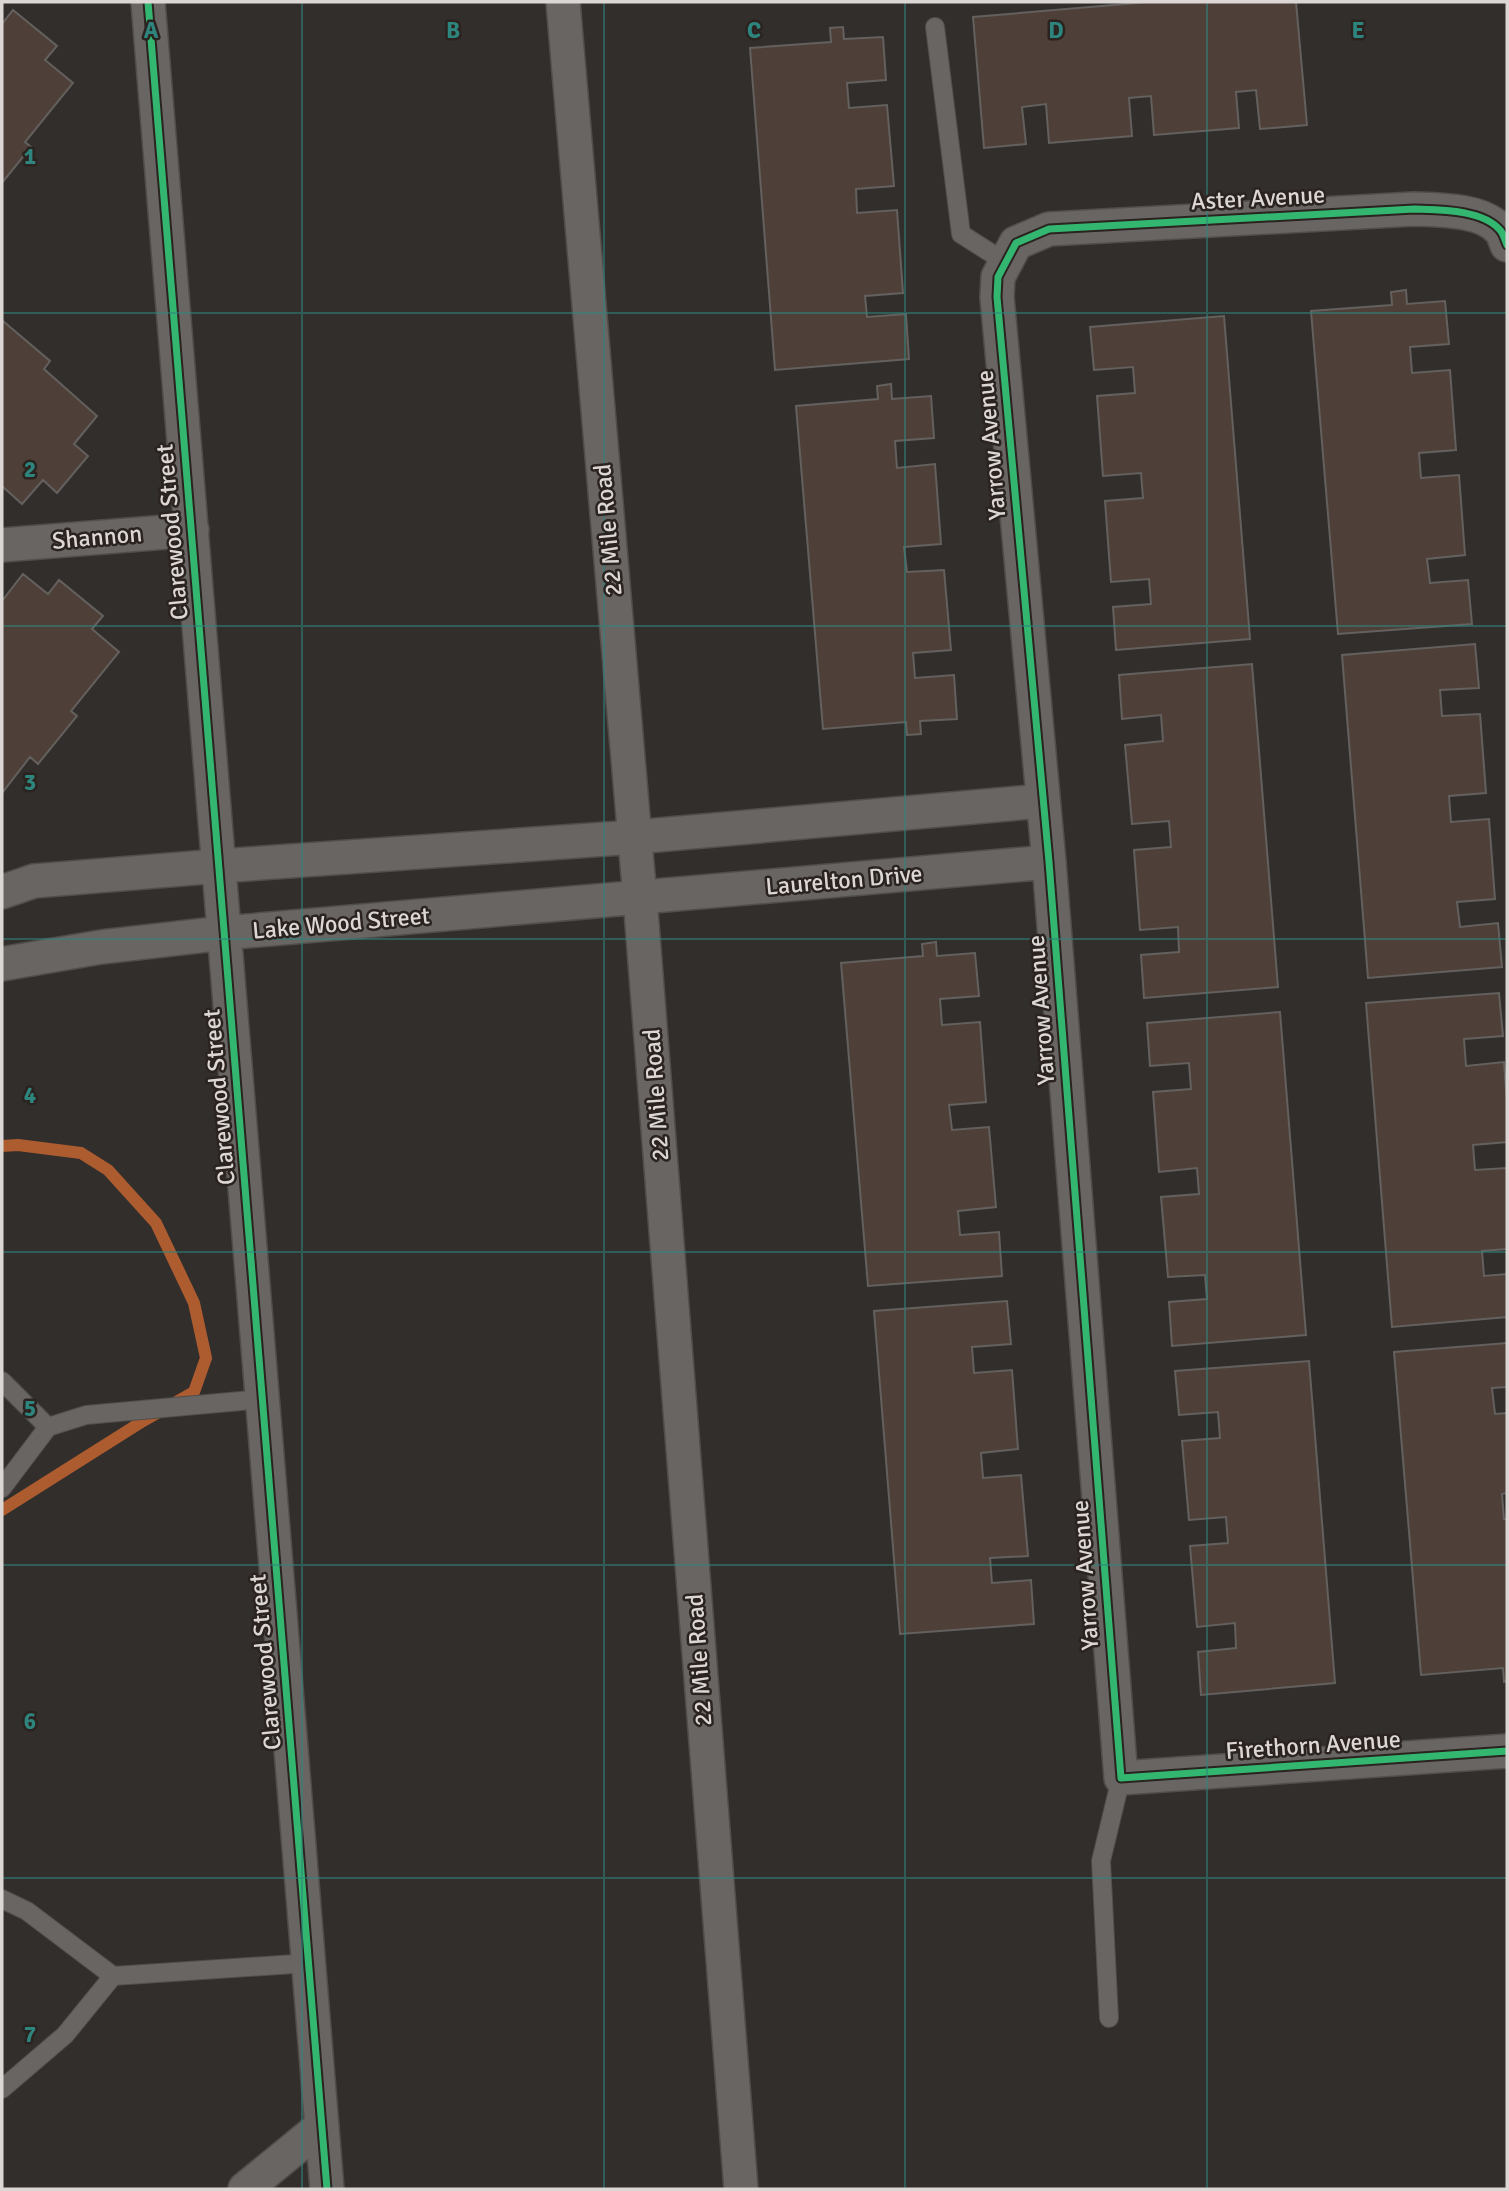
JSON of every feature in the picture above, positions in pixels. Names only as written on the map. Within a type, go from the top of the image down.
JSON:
[{"type":"street","name":"Clarewood Street","points":[[148,2],[327,2189]]},
{"type":"street","name":"22 Mile Road","points":[[563,2],[640,898],[741,2189]]},
{"type":"street","name":"Aster Avenue","points":[[1011,253],[1049,229],[1414,209],[1448,210],[1484,218],[1504,238]]},
{"type":"street","name":"Yarrow Avenue","points":[[1011,253],[998,277],[997,297],[1049,862],[1121,1778]]},
{"type":"street","name":"Shannon","points":[[2,545],[192,530]]},
{"type":"street","points":[[2,892],[34,881],[635,837],[1042,801]]},
{"type":"street","name":"Laurelton Drive","points":[[640,898],[1049,862]]},
{"type":"street","name":"Lake Wood Street","points":[[2,964],[101,947],[224,933],[640,898]]},
{"type":"street","name":"Firethorn Avenue","points":[[1121,1778],[1507,1751]]},
{"type":"street","points":[[244,2189],[322,2126]]},
{"type":"lane","points":[[935,27],[961,234],[1011,253]]},
{"type":"lane","points":[[2,1381],[48,1427]]},
{"type":"lane","points":[[2,1488],[48,1427],[86,1415],[263,1399]]},
{"type":"lane","points":[[1109,2018],[1101,1861],[1121,1778]]},
{"type":"lane","points":[[2,1899],[27,1911],[113,1976],[309,1963]]},
{"type":"lane","points":[[2,2090],[65,2035],[113,1976]]},
{"type":"building","points":[[1149,2],[1296,2],[1307,125],[1260,129],[1256,90],[1236,92],[1239,128],[1154,135],[1151,96],[1129,98],[1132,136],[1049,143],[1046,104],[1022,107],[1026,144],[984,148],[973,17]]},
{"type":"building","points":[[13,10],[57,46],[45,60],[73,83],[25,142],[31,147],[2,183],[2,24]]},
{"type":"building","points":[[843,27],[844,39],[883,37],[886,80],[847,83],[849,108],[887,105],[894,186],[856,189],[857,213],[897,210],[903,293],[865,296],[867,317],[906,314],[909,359],[775,370],[750,48],[831,42],[830,28]]},
{"type":"building","points":[[1406,290],[1407,304],[1445,301],[1449,344],[1410,347],[1412,373],[1450,370],[1456,450],[1419,453],[1421,478],[1459,475],[1465,555],[1427,559],[1430,583],[1468,580],[1472,624],[1338,634],[1311,311],[1392,305],[1391,292]]},
{"type":"building","points":[[1224,316],[1250,639],[1116,650],[1113,607],[1151,604],[1149,579],[1111,582],[1105,501],[1143,498],[1141,473],[1103,476],[1097,396],[1135,393],[1133,367],[1094,370],[1090,327]]},
{"type":"building","points":[[3,321],[50,361],[44,369],[97,416],[74,444],[88,456],[57,493],[43,480],[22,504],[2,486]]},
{"type":"building","points":[[891,384],[892,399],[931,396],[934,438],[895,441],[897,468],[935,464],[941,544],[904,547],[907,572],[944,570],[951,650],[913,653],[915,678],[954,675],[957,719],[920,721],[921,734],[907,735],[906,722],[823,729],[796,406],[878,399],[877,386]]},
{"type":"building","points":[[23,574],[48,594],[59,580],[103,616],[92,629],[119,652],[71,711],[77,716],[38,764],[30,757],[2,793],[2,601]]},
{"type":"building","points":[[1475,644],[1479,688],[1440,690],[1442,716],[1480,714],[1486,793],[1449,796],[1451,822],[1489,819],[1495,899],[1457,902],[1460,927],[1498,923],[1502,967],[1368,978],[1342,655]]},
{"type":"building","points":[[1252,664],[1278,987],[1144,998],[1141,955],[1179,952],[1178,927],[1140,930],[1134,850],[1171,847],[1169,821],[1132,824],[1125,745],[1163,741],[1161,715],[1122,719],[1119,675]]},
{"type":"building","points":[[936,942],[937,956],[975,953],[979,996],[940,999],[942,1025],[980,1022],[986,1102],[949,1105],[952,1130],[989,1127],[996,1207],[958,1211],[960,1235],[999,1232],[1002,1276],[868,1286],[841,963],[923,956],[922,944]]},
{"type":"building","points":[[1499,993],[1503,1036],[1464,1039],[1466,1066],[1504,1062],[1507,1142],[1473,1145],[1475,1170],[1507,1168],[1507,1249],[1482,1251],[1484,1276],[1507,1274],[1507,1317],[1392,1327],[1366,1003]]},
{"type":"building","points":[[1280,1012],[1306,1335],[1172,1346],[1169,1302],[1207,1299],[1205,1275],[1168,1277],[1161,1197],[1199,1194],[1197,1168],[1159,1172],[1153,1092],[1191,1089],[1189,1063],[1150,1066],[1147,1023]]},
{"type":"building","points":[[1007,1301],[1011,1344],[972,1347],[974,1373],[1012,1370],[1018,1449],[981,1453],[983,1478],[1021,1475],[1028,1556],[990,1558],[992,1583],[1031,1580],[1034,1624],[900,1634],[874,1311]]},
{"type":"building","points":[[1507,1343],[1507,1387],[1492,1388],[1495,1414],[1507,1413],[1507,1493],[1502,1494],[1504,1519],[1507,1519],[1507,1681],[1504,1682],[1503,1668],[1421,1675],[1394,1352]]},
{"type":"building","points":[[1309,1361],[1335,1683],[1201,1695],[1198,1652],[1236,1648],[1235,1623],[1197,1627],[1190,1546],[1228,1543],[1226,1517],[1189,1520],[1182,1441],[1220,1438],[1218,1412],[1179,1415],[1175,1371]]},
{"type":"waterway","points":[[2,1146],[18,1145],[81,1153],[108,1170],[156,1223],[194,1303],[206,1358],[194,1392],[2,1510]]},
{"type":"cycle path","points":[[148,2],[327,2189]]},
{"type":"cycle path","points":[[1507,245],[1500,230],[1482,218],[1460,212],[1424,209],[1049,229],[1016,243],[998,277],[997,297],[1049,862],[1121,1778],[1507,1751]]}]
